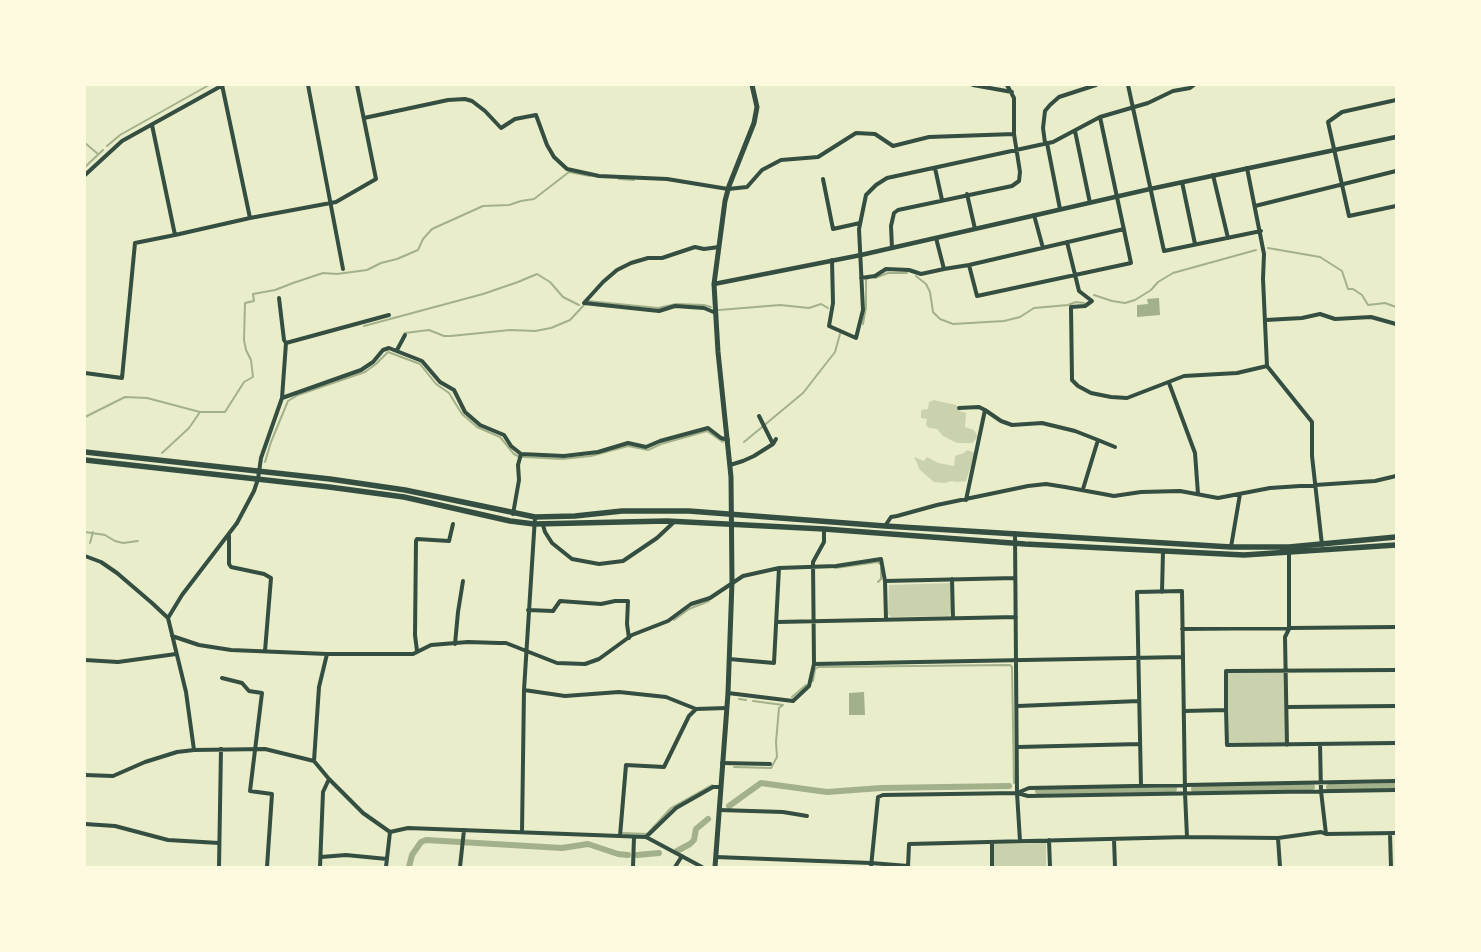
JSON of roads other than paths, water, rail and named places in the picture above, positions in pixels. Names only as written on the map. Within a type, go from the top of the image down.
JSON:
[{"type":"main road","points":[[715,867],[728,693],[732,582],[732,514],[730,465],[718,352],[714,284],[725,201],[754,123],[758,107],[752,85]]},
{"type":"main road","points":[[85,452],[259,471],[406,490],[513,514],[535,517],[664,510],[1231,548],[1322,551],[1396,545]]},
{"type":"main road","points":[[85,460],[404,497],[510,521],[534,524],[675,521],[1015,544],[1244,555],[1396,536]]},
{"type":"street","points":[[85,175],[122,141],[222,85],[250,218]]},
{"type":"street","points":[[308,85],[342,269]]},
{"type":"street","points":[[85,373],[122,378],[135,244],[250,218],[336,202],[376,179],[357,85]]},
{"type":"street","points":[[974,85],[1012,92]]},
{"type":"street","points":[[892,248],[891,226],[894,213],[898,210],[1012,186],[1016,183],[1020,172],[1014,134],[1014,98],[1007,85]]},
{"type":"street","points":[[1060,209],[1043,128],[1045,111],[1059,97],[1096,85]]},
{"type":"street","points":[[1128,85],[1164,252],[1261,231]]},
{"type":"street","points":[[832,260],[833,303],[829,326],[856,338],[863,310],[860,224],[866,195],[876,184],[888,178],[1059,140],[1100,117],[1148,103],[1173,91],[1190,88],[1194,85]]},
{"type":"street","points":[[364,118],[448,100],[465,99],[472,101],[485,111],[501,128],[515,119],[536,115],[554,157],[567,168],[599,176],[667,179],[728,189],[748,187],[762,170],[781,160],[818,157],[856,133],[875,134],[894,146],[929,137],[1014,134]]},
{"type":"street","points":[[1396,100],[1342,112],[1328,122],[1350,216],[1396,206]]},
{"type":"street","points":[[970,265],[977,296],[1131,263],[1100,117]]},
{"type":"street","points":[[152,125],[175,235]]},
{"type":"street","points":[[1075,131],[1090,203]]},
{"type":"street","points":[[714,284],[861,255],[1213,175],[1396,137]]},
{"type":"street","points":[[935,168],[942,200]]},
{"type":"street","points":[[1247,168],[1261,231],[1264,254],[1263,279],[1267,366],[1312,422],[1312,456],[1322,551]]},
{"type":"street","points":[[1255,206],[1396,171]]},
{"type":"street","points":[[1213,175],[1228,238]]},
{"type":"street","points":[[824,179],[833,229],[860,224]]},
{"type":"street","points":[[1182,182],[1195,244]]},
{"type":"street","points":[[967,194],[975,229]]},
{"type":"street","points":[[1034,215],[1042,248]]},
{"type":"street","points":[[861,278],[875,276],[886,270],[909,270],[921,274],[970,265],[1124,230]]},
{"type":"street","points":[[936,238],[944,269]]},
{"type":"street","points":[[1067,242],[1079,291],[1092,301],[1085,306],[1071,307],[1072,380],[1078,386],[1091,392],[1127,398],[1184,376],[1237,373],[1267,366]]},
{"type":"street","points":[[716,312],[704,308],[676,306],[659,311],[584,302],[617,270],[631,264],[648,258],[662,258],[695,247],[704,249],[720,247]]},
{"type":"street","points":[[168,618],[182,595],[237,524],[254,491],[261,458],[282,398],[286,343],[284,340],[279,298]]},
{"type":"street","points":[[1266,320],[1302,318],[1320,314],[1335,318],[1371,318],[1396,324]]},
{"type":"street","points":[[286,343],[389,315]]},
{"type":"street","points":[[397,350],[406,335]]},
{"type":"street","points":[[282,398],[362,370],[373,362],[383,350],[389,348],[422,361],[440,382],[454,390],[465,412],[480,425],[504,435],[511,446],[521,454],[564,456],[598,452],[628,443],[646,447],[660,441],[708,428],[721,438],[728,440]]},
{"type":"street","points":[[1169,383],[1195,453],[1198,494]]},
{"type":"street","points":[[959,408],[979,407],[1001,421],[1012,425],[1042,424],[1075,431],[1115,447]]},
{"type":"street","points":[[966,500],[985,410]]},
{"type":"street","points":[[759,416],[773,444]]},
{"type":"street","points":[[730,465],[743,461],[773,444],[776,439]]},
{"type":"street","points":[[1082,489],[1098,440]]},
{"type":"street","points":[[513,514],[519,480],[518,465],[521,454]]},
{"type":"street","points":[[885,526],[891,517],[937,505],[1046,484],[1114,496],[1141,492],[1180,491],[1218,498],[1270,488],[1375,482],[1396,476]]},
{"type":"street","points":[[1231,548],[1240,494]]},
{"type":"street","points":[[522,832],[525,652],[535,517]]},
{"type":"street","points":[[543,524],[545,532],[552,543],[572,559],[599,564],[623,561],[657,538],[675,521]]},
{"type":"street","points":[[418,651],[415,636],[416,541],[417,539],[449,541],[453,524]]},
{"type":"street","points":[[728,693],[793,701],[809,686],[814,664],[814,566],[815,556],[824,542],[824,530]]},
{"type":"street","points":[[1015,533],[1020,841]]},
{"type":"street","points":[[228,534],[229,564],[231,567],[264,574],[271,578],[265,652]]},
{"type":"street","points":[[1287,745],[1285,637],[1289,628],[1289,550]]},
{"type":"street","points":[[1162,592],[1163,552]]},
{"type":"street","points":[[85,556],[101,562],[117,573],[168,618],[186,692],[194,750]]},
{"type":"street","points":[[172,636],[198,644],[231,650],[327,654],[413,654],[431,645],[468,642],[499,643],[557,663],[585,664],[599,659],[629,638],[668,620],[685,607],[710,598],[743,576],[778,568],[836,566],[881,559],[885,581],[886,619]]},
{"type":"street","points":[[729,659],[774,662],[778,568]]},
{"type":"street","points":[[885,581],[1015,578]]},
{"type":"street","points":[[952,579],[953,618]]},
{"type":"street","points":[[455,644],[463,581]]},
{"type":"street","points":[[1141,786],[1137,592],[1182,591],[1184,793],[1187,837]]},
{"type":"street","points":[[528,610],[553,611],[560,601],[601,604],[628,601],[627,624],[629,638]]},
{"type":"street","points":[[777,622],[1016,617]]},
{"type":"street","points":[[1182,629],[1396,627]]},
{"type":"street","points":[[85,660],[118,662],[176,654]]},
{"type":"street","points":[[314,761],[319,687],[327,654]]},
{"type":"street","points":[[814,664],[1183,657]]},
{"type":"street","points":[[1396,670],[1226,670],[1227,745],[1396,743]]},
{"type":"street","points":[[222,678],[242,683],[249,691],[262,693],[257,749],[254,757],[250,791],[272,794],[267,867]]},
{"type":"street","points":[[524,690],[565,696],[619,692],[666,696],[696,709],[726,708]]},
{"type":"street","points":[[1018,706],[1139,701]]},
{"type":"street","points":[[1287,707],[1396,706]]},
{"type":"street","points":[[620,836],[626,765],[664,767],[689,716],[696,709]]},
{"type":"street","points":[[1184,711],[1226,710]]},
{"type":"street","points":[[1018,747],[1140,744]]},
{"type":"street","points":[[1320,744],[1320,782],[1326,834]]},
{"type":"street","points":[[219,867],[221,749]]},
{"type":"street","points":[[85,775],[113,776],[145,762],[177,752],[221,749],[278,751],[314,761],[363,813],[390,832],[408,828],[646,837],[702,867]]},
{"type":"street","points":[[722,763],[770,764]]},
{"type":"street","points":[[320,867],[323,792],[329,779]]},
{"type":"street","points":[[1018,793],[1029,788],[1396,781]]},
{"type":"street","points":[[646,837],[676,808],[713,787],[720,787]]},
{"type":"street","points":[[871,865],[878,797],[883,795],[1018,793],[1028,796],[1396,790]]},
{"type":"street","points":[[719,810],[783,812],[807,816]]},
{"type":"street","points":[[85,824],[115,826],[168,840],[219,844]]},
{"type":"street","points":[[460,867],[464,830]]},
{"type":"street","points":[[386,867],[390,832]]},
{"type":"street","points":[[716,857],[908,866],[909,844],[1187,837],[1278,838],[1321,832],[1326,834],[1396,833]]},
{"type":"street","points":[[1390,834],[1391,867]]},
{"type":"street","points":[[633,867],[634,837]]},
{"type":"street","points":[[1278,838],[1280,867]]},
{"type":"street","points":[[1114,839],[1115,867]]},
{"type":"street","points":[[1049,840],[1050,867]]},
{"type":"street","points":[[992,842],[992,867]]},
{"type":"street","points":[[320,857],[346,855],[387,859]]},
{"type":"street","points":[[675,867],[682,856]]},
{"type":"street","points":[[810,861],[810,867]]},
{"type":"waterway","points":[[107,146],[120,135],[209,85]]},
{"type":"waterway","points":[[85,143],[98,154]]},
{"type":"waterway","points":[[85,167],[103,150]]},
{"type":"waterway","points":[[162,453],[189,428],[200,412],[225,412],[244,382],[253,377],[251,360],[244,340],[245,303],[254,301],[253,294],[275,290],[323,273],[337,274],[367,270],[418,250],[423,239],[432,229],[483,206],[509,205],[534,199],[569,172],[590,176]]},
{"type":"waterway","points":[[619,179],[634,180]]},
{"type":"waterway","points":[[1268,248],[1320,257],[1342,271],[1348,289],[1353,289],[1362,295],[1368,305],[1385,303],[1396,307]]},
{"type":"waterway","points":[[1094,295],[1125,303],[1135,300],[1173,273],[1256,250]]},
{"type":"waterway","points":[[875,278],[888,273],[907,273]]},
{"type":"waterway","points":[[364,326],[483,294],[537,274],[550,282],[563,297],[579,305]]},
{"type":"waterway","points":[[916,276],[926,284],[930,292],[933,312],[940,319],[953,324],[1004,321],[1020,317],[1034,308],[1068,305],[1076,302],[1084,303]]},
{"type":"waterway","points":[[863,324],[866,307],[866,280],[868,278]]},
{"type":"waterway","points":[[588,301],[658,308],[676,304],[711,307]]},
{"type":"waterway","points":[[719,310],[780,305],[809,308],[821,304],[828,308]]},
{"type":"waterway","points":[[405,333],[429,330],[444,336],[451,336],[510,330],[535,331],[551,328],[570,320],[584,305]]},
{"type":"waterway","points":[[744,442],[803,393],[835,352],[840,334]]},
{"type":"waterway","points":[[265,462],[288,401],[298,395],[365,372],[388,352],[420,364],[436,384],[449,393],[462,414],[477,427],[500,437],[514,454],[518,456]]},
{"type":"waterway","points":[[85,417],[125,397],[147,398],[200,412]]},
{"type":"waterway","points":[[523,457],[562,459],[591,456],[628,446],[648,450],[661,444],[707,431],[723,442]]},
{"type":"waterway","points":[[85,532],[105,535],[123,543],[138,541]]},
{"type":"waterway","points":[[90,543],[93,532]]},
{"type":"waterway","points":[[835,568],[878,562],[880,564]]},
{"type":"waterway","points":[[878,582],[881,579],[881,568]]},
{"type":"waterway","points":[[674,620],[689,609],[709,601]]},
{"type":"waterway","points":[[813,681],[815,669],[818,667],[1010,665],[1012,667],[1014,783]]},
{"type":"waterway","points":[[792,697],[806,685]]},
{"type":"waterway","points":[[739,699],[746,700]]},
{"type":"waterway","points":[[734,767],[771,768],[777,757],[776,742],[779,708],[783,705],[753,701]]},
{"type":"waterway","points":[[729,806],[761,783],[827,792],[881,788],[1009,786]]},
{"type":"waterway","points":[[623,833],[647,834],[671,808],[712,785]]},
{"type":"waterway","points":[[1329,787],[1396,786]]},
{"type":"waterway","points":[[1194,789],[1312,787]]},
{"type":"waterway","points":[[1038,791],[1174,789]]},
{"type":"waterway","points":[[677,851],[694,840],[696,829],[708,819]]},
{"type":"waterway","points":[[409,867],[412,855],[421,842],[426,840],[562,848],[588,844],[618,854],[628,855]]},
{"type":"waterway","points":[[637,855],[659,853]]}]
